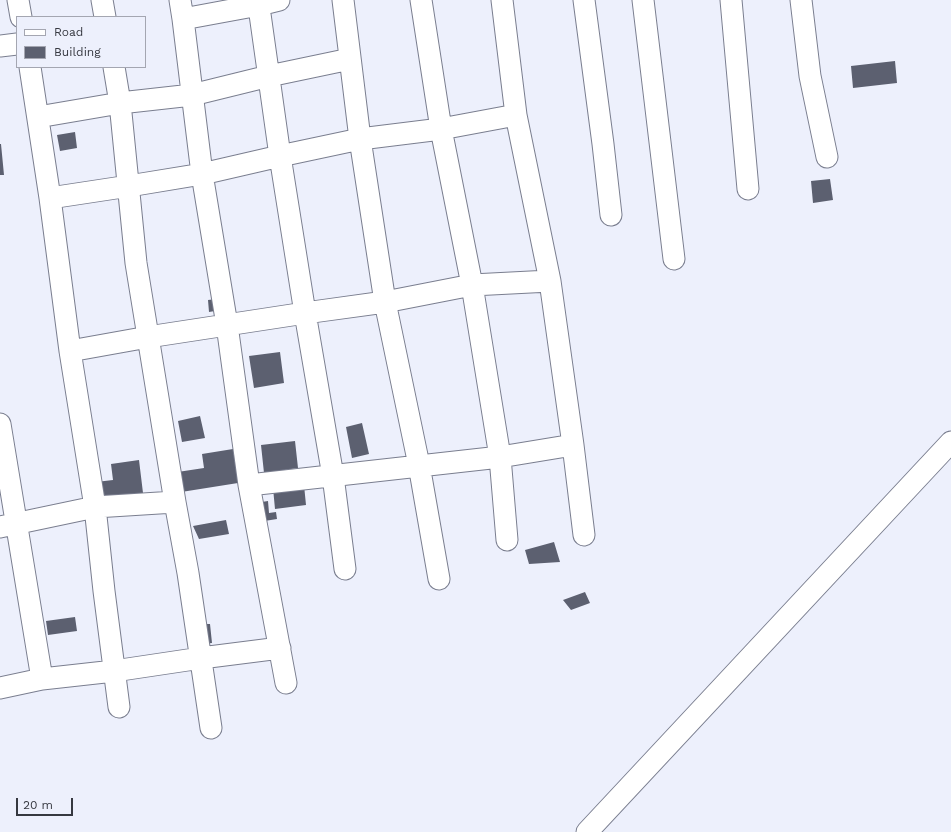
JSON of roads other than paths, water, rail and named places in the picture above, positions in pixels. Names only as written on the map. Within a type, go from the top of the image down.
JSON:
[{"type":"street","points":[[18,0],[21,16]]},
{"type":"street","points":[[102,0],[105,16]]},
{"type":"street","points":[[279,0],[182,10],[202,174],[227,325],[249,485],[286,683]]},
{"type":"street","points":[[343,0],[360,139],[385,302],[419,465],[439,580]]},
{"type":"street","points":[[422,0],[441,129],[472,285],[500,457],[507,540]]},
{"type":"street","points":[[502,0],[516,115],[550,281],[584,535]]},
{"type":"street","points":[[584,0],[611,215]]},
{"type":"street","points":[[643,0],[674,258]]},
{"type":"street","points":[[730,0],[748,189]]},
{"type":"street","points":[[801,0],[810,76],[827,157]]},
{"type":"street","points":[[259,2],[280,156],[333,476],[344,569]]},
{"type":"street","points":[[0,46],[16,44]]},
{"type":"street","points":[[38,117],[120,103],[192,95],[269,76],[350,59]]},
{"type":"street","points":[[30,68],[50,198],[70,351],[95,507],[119,707]]},
{"type":"street","points":[[114,68],[120,103],[136,263],[188,573],[212,728]]},
{"type":"street","points":[[50,198],[202,174],[360,139],[441,129],[516,115]]},
{"type":"street","points":[[70,351],[148,337],[385,302],[472,285],[550,281]]},
{"type":"street","points":[[0,424],[8,525],[42,679]]},
{"type":"street","points":[[587,832],[951,442]]},
{"type":"street","points":[[249,485],[500,457],[573,445]]},
{"type":"street","points":[[8,525],[95,507],[175,502]]},
{"type":"street","points":[[0,688],[42,679],[114,671],[280,648]]}]
